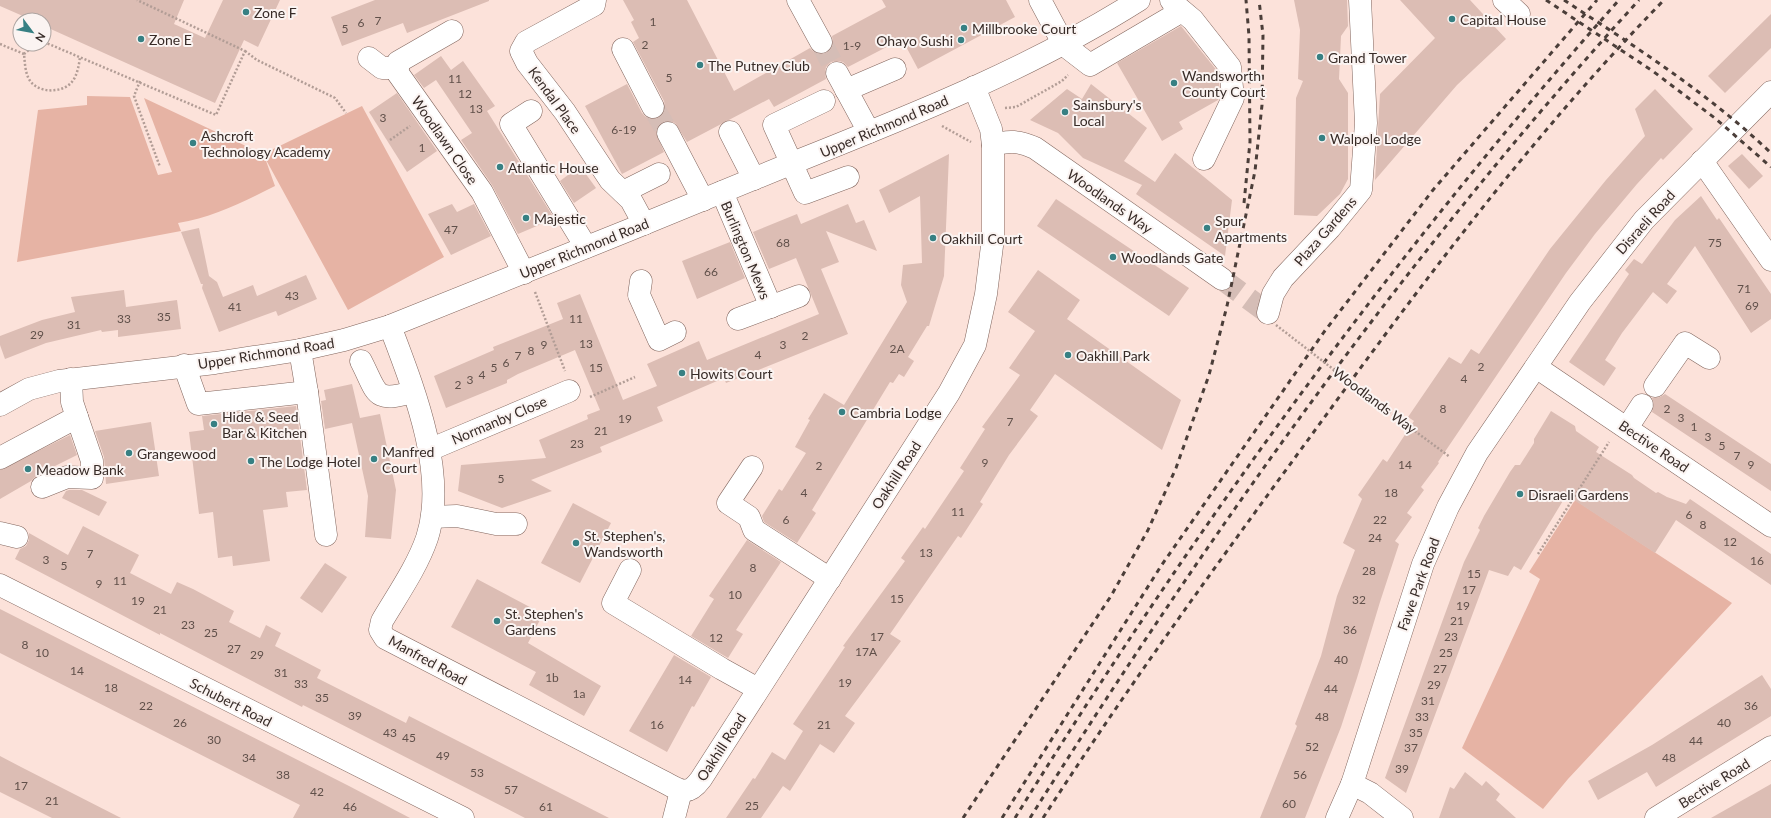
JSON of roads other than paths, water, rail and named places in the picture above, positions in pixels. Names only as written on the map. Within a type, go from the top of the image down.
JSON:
[{"type":"main road","name":"Kendal Place","points":[[596,0],[594,5],[526,42],[521,51],[527,63],[565,112],[610,180],[631,200],[644,224]]},
{"type":"main road","points":[[798,0],[821,42]]},
{"type":"main road","points":[[1040,0],[1064,45],[1090,65],[1175,15],[1172,2]]},
{"type":"main road","name":"Upper Richmond Road","points":[[0,405],[29,389],[58,380],[184,366],[300,350],[344,340],[528,279],[586,247],[916,113],[974,87],[1064,45],[1139,0]]},
{"type":"main road","name":"Plaza Gardens","points":[[1272,319],[1273,294],[1283,278],[1330,228],[1361,190],[1366,122],[1360,0]]},
{"type":"main road","points":[[1172,2],[1193,20],[1230,67],[1233,98],[1204,159]]},
{"type":"main road","points":[[369,58],[382,68],[398,68],[398,62],[452,31]]},
{"type":"main road","points":[[623,49],[653,107]]},
{"type":"main road","name":"Woodlawn Close","points":[[398,68],[397,72],[482,192],[528,279]]},
{"type":"main road","points":[[869,132],[842,82],[895,69]]},
{"type":"main road","name":"Oakhill Road","points":[[674,818],[681,791],[694,789],[949,393],[975,345],[992,257],[993,144],[991,129],[974,87]]},
{"type":"main road","name":"Disraeli Road","points":[[1536,367],[1608,264],[1635,230],[1771,92]]},
{"type":"main road","points":[[824,101],[774,125],[805,194],[848,177]]},
{"type":"main road","points":[[531,110],[512,124],[586,247]]},
{"type":"main road","points":[[730,132],[754,179]]},
{"type":"main road","name":"Burlington Mews","points":[[668,133],[713,196],[770,307]]},
{"type":"main road","name":"Woodlands Way","points":[[993,144],[1004,141],[1022,142],[1035,148],[1222,279]]},
{"type":"main road","points":[[1702,161],[1770,258]]},
{"type":"main road","points":[[622,192],[659,174]]},
{"type":"main road","points":[[641,281],[639,294],[658,340],[675,332]]},
{"type":"main road","name":"Burlington Mews","points":[[738,319],[799,296]]},
{"type":"main road","name":"Manfred Road","points":[[390,326],[413,392],[429,450],[432,479],[432,517],[420,555],[382,620],[380,630],[385,638],[681,791]]},
{"type":"main road","points":[[1655,386],[1684,343],[1709,358]]},
{"type":"main road","points":[[300,350],[326,535]]},
{"type":"main road","points":[[361,361],[377,393],[387,398],[413,392]]},
{"type":"main road","points":[[184,366],[198,404],[307,392]]},
{"type":"main road","name":"Bective Road","points":[[1536,367],[1771,526]]},
{"type":"main road","name":"Fawe Park Road","points":[[1337,818],[1352,784],[1424,564],[1448,507],[1477,453],[1536,367]]},
{"type":"main road","points":[[42,487],[67,477],[92,478],[92,461],[72,402],[71,379]]},
{"type":"main road","name":"Normanby Close","points":[[429,450],[569,391]]},
{"type":"main road","points":[[1624,426],[1642,405]]},
{"type":"main road","points":[[0,458],[77,417]]},
{"type":"main road","points":[[752,467],[728,503],[750,516],[754,530],[830,579]]},
{"type":"main road","points":[[432,517],[457,516],[496,524],[516,524]]},
{"type":"main road","points":[[630,570],[613,603],[758,689]]},
{"type":"main road","name":"Schubert Road","points":[[0,586],[463,818]]},
{"type":"main road","name":"Bective Road","points":[[1656,818],[1771,747]]},
{"type":"main road","points":[[1352,784],[1370,793],[1402,818]]},
{"type":"tunnel","points":[[821,42],[837,73]]},
{"type":"tunnel","points":[[653,107],[668,133]]},
{"type":"tunnel","points":[[1222,279],[1268,313]]},
{"type":"railway","points":[[1244,203],[1250,142],[1249,36],[1246,0]]},
{"type":"railway","points":[[963,818],[1111,596],[1148,530],[1176,468],[1209,375],[1227,306],[1255,171],[1262,105],[1263,35],[1259,0]]},
{"type":"railway","points":[[1546,0],[1654,72],[1716,119],[1771,167]]},
{"type":"railway","points":[[1564,0],[1697,91],[1747,131],[1771,153]]},
{"type":"railway","points":[[1002,818],[1161,566],[1324,332],[1433,190],[1597,0]]},
{"type":"railway","points":[[1015,818],[1153,605],[1299,396],[1376,294],[1455,194],[1536,96],[1619,0]]},
{"type":"railway","points":[[1030,818],[1169,604],[1316,396],[1393,294],[1472,194],[1554,96],[1639,0]]},
{"type":"railway","points":[[1043,818],[1108,720],[1209,576],[1354,377],[1438,265],[1481,210],[1570,103],[1664,0]]},
{"type":"place","name":"Zone F","points":[[246,12]]},
{"type":"place","name":"Capital House","points":[[1452,19]]},
{"type":"place","name":"Millbrooke Court","points":[[964,28]]},
{"type":"place","name":"Zone E","points":[[141,39]]},
{"type":"place","name":"Ohayo Sushi","points":[[961,40]]},
{"type":"place","name":"Grand Tower","points":[[1320,57]]},
{"type":"place","name":"The Putney Club","points":[[700,65]]},
{"type":"place","name":"Wandsworth County Court","points":[[1174,83]]},
{"type":"place","name":"Sainsbury's Local","points":[[1065,112]]},
{"type":"place","name":"Walpole Lodge","points":[[1322,138]]},
{"type":"place","name":"Ashcroft Technology Academy","points":[[193,143]]},
{"type":"place","name":"Atlantic House","points":[[500,167]]},
{"type":"place","name":"Majestic","points":[[526,218]]},
{"type":"place","name":"Spur Apartments","points":[[1207,228]]},
{"type":"place","name":"Oakhill Court","points":[[933,238]]},
{"type":"place","name":"Woodlands Gate","points":[[1113,257]]},
{"type":"place","name":"Oakhill Park","points":[[1068,355]]},
{"type":"place","name":"Howits Court","points":[[682,373]]},
{"type":"place","name":"Cambria Lodge","points":[[842,412]]},
{"type":"place","name":"Hide & Seed Bar & Kitchen","points":[[214,424]]},
{"type":"place","name":"Grangewood","points":[[129,453]]},
{"type":"place","name":"Manfred Court","points":[[374,459]]},
{"type":"place","name":"The Lodge Hotel","points":[[251,461]]},
{"type":"place","name":"Meadow Bank","points":[[28,469]]},
{"type":"place","name":"Disraeli Gardens","points":[[1520,494]]},
{"type":"place","name":"St. Stephen's, Wandsworth","points":[[576,543]]},
{"type":"place","name":"St. Stephen's Gardens","points":[[497,621]]}]
